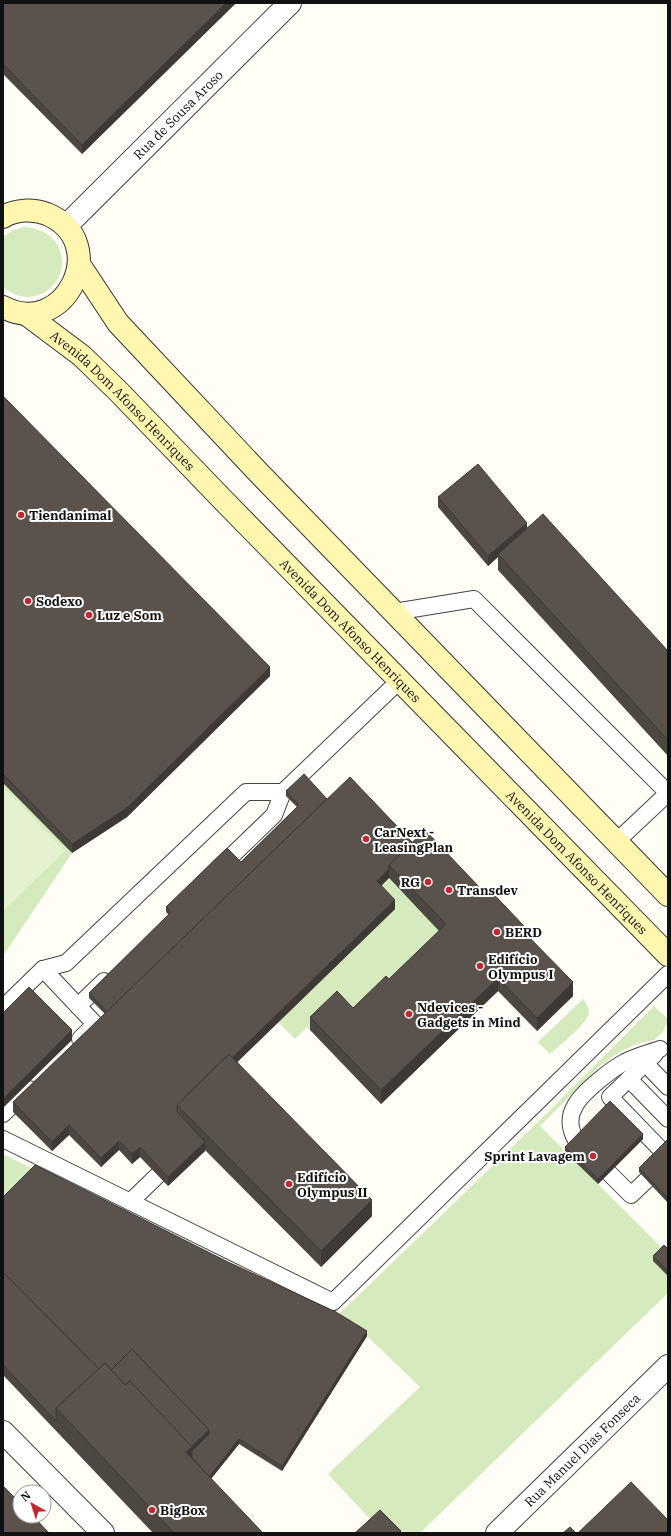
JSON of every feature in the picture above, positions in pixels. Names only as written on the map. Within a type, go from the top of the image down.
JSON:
[{"type":"main road","points":[[3,199],[26,210],[41,212],[55,218],[66,226]]},
{"type":"main road","points":[[3,217],[8,214],[26,210]]},
{"type":"main road","name":"Avenida Dom Afonso Henriques","points":[[3,307],[10,311],[26,314],[42,312],[56,305],[68,294],[76,279],[79,264],[77,248],[66,226]]},
{"type":"main road","name":"Avenida Dom Afonso Henriques","points":[[79,264],[118,323],[240,454],[668,895]]},
{"type":"main road","name":"Avenida Dom Afonso Henriques","points":[[26,314],[82,356],[119,392],[668,955]]},
{"type":"street","name":"Rua de Sousa Aroso","points":[[66,226],[290,3]]},
{"type":"street","name":"Rua Manuel Dias Fonseca","points":[[497,1533],[668,1366]]},
{"type":"street","points":[[3,1432],[103,1533]]},
{"type":"lane","points":[[394,612],[474,599],[668,793],[616,842]]},
{"type":"lane","points":[[206,880],[274,815],[283,792],[400,680]]},
{"type":"lane","points":[[3,1008],[43,969],[66,963],[246,792],[283,792]]},
{"type":"lane","points":[[78,1006],[117,968]]},
{"type":"lane","points":[[43,969],[95,1024],[68,1050]]},
{"type":"lane","points":[[3,1139],[333,1302],[668,974]]},
{"type":"lane","points":[[664,1045],[610,1097],[668,1157]]},
{"type":"lane","points":[[664,1045],[626,1061],[610,1071],[574,1106],[570,1122],[571,1132],[576,1140],[631,1195],[654,1173],[668,1188]]},
{"type":"lane","points":[[645,1063],[668,1087]]},
{"type":"lane","points":[[3,1114],[41,1077]]},
{"type":"lane","points":[[629,1079],[668,1119]]},
{"type":"lane","points":[[130,1202],[158,1175]]},
{"type":"green space","points":[[24,227],[41,231],[52,239],[60,249],[62,262],[60,274],[54,285],[43,293],[28,297],[15,294],[3,287],[3,237],[13,230]]},
{"type":"green space","points":[[3,783],[72,853],[3,956]]},
{"type":"green space","points":[[3,787],[65,851],[3,911]]},
{"type":"green space","points":[[389,879],[446,937],[353,1021],[310,1030],[307,1027],[295,1039],[278,1022],[395,909],[377,890]]},
{"type":"green space","points":[[583,999],[589,1013],[587,1018],[572,1035],[550,1054],[538,1042]]},
{"type":"green space","points":[[654,1006],[668,1019],[663,1032],[654,1040],[636,1044],[616,1054],[599,1067],[540,1126],[664,1250],[668,1276],[668,1293],[420,1533],[383,1533],[328,1474],[420,1387],[367,1336],[336,1317],[537,1123]]},
{"type":"green space","points":[[3,1154],[35,1170],[3,1201]]},
{"type":"building","points":[[3,3],[226,3],[82,145],[3,64]]},
{"type":"building","points":[[3,396],[270,667],[127,808],[72,844],[3,774]]},
{"type":"building","points":[[478,464],[527,523],[488,556],[438,497]]},
{"type":"building","points":[[543,514],[668,651],[668,740],[498,554]]},
{"type":"building","points":[[304,774],[327,799],[107,1012],[89,993],[171,912],[166,907],[227,848],[241,862],[299,805],[286,791]]},
{"type":"building","points":[[350,777],[413,843],[389,865],[389,869],[377,881],[395,900],[232,1058],[229,1054],[177,1105],[177,1112],[205,1142],[168,1177],[140,1147],[132,1154],[119,1141],[101,1158],[69,1125],[52,1142],[13,1102]]},
{"type":"building","name":"Edifício Olympus I","points":[[425,830],[482,890],[486,886],[524,926],[521,929],[573,982],[537,1018],[498,978],[381,1090],[310,1017],[337,991],[353,1008],[386,976],[389,979],[446,924],[389,865]]},
{"type":"building","points":[[29,987],[72,1030],[3,1099],[3,1013]]},
{"type":"building","name":"Edifício Olympus II","points":[[229,1054],[372,1200],[321,1251],[177,1105]]},
{"type":"building","points":[[610,1101],[643,1134],[598,1179],[565,1147]]},
{"type":"building","points":[[668,1139],[668,1198],[639,1168]]},
{"type":"building","points":[[35,1165],[228,1262],[336,1312],[367,1331],[282,1466],[239,1439],[209,1477],[192,1458],[192,1451],[209,1434],[209,1430],[132,1349],[111,1370],[105,1363],[99,1369],[3,1272],[3,1197]]},
{"type":"building","points":[[664,1245],[668,1249],[668,1271],[653,1256]]},
{"type":"building","points":[[3,1272],[99,1369],[56,1408],[56,1421],[3,1365]]},
{"type":"building","points":[[132,1349],[209,1430],[191,1447],[130,1381],[125,1385],[111,1370]]},
{"type":"building","points":[[105,1363],[125,1385],[130,1381],[192,1447],[186,1452],[263,1533],[174,1533],[56,1408]]},
{"type":"building","points":[[631,1482],[668,1520],[668,1533],[578,1533]]},
{"type":"building","points":[[3,1486],[12,1495],[12,1524],[41,1524],[49,1533],[3,1533]]},
{"type":"building","points":[[380,1510],[401,1531],[399,1533],[355,1533]]},
{"type":"building","points":[[570,1527],[576,1533],[563,1533]]},
{"type":"place","name":"Tiendanimal","points":[[21,515]]},
{"type":"place","name":"Sodexo","points":[[28,601]]},
{"type":"place","name":"Luz e Som","points":[[89,615]]},
{"type":"place","name":"CarNext - LeasingPlan","points":[[366,839]]},
{"type":"place","name":"RG","points":[[428,882]]},
{"type":"place","name":"Transdev","points":[[449,890]]},
{"type":"place","name":"BERD","points":[[497,932]]},
{"type":"place","name":"Edifício Olympus I","points":[[480,966]]},
{"type":"place","name":"Ndevices - Gadgets in Mind","points":[[409,1014]]},
{"type":"place","name":"Sprint Lavagem","points":[[593,1156]]},
{"type":"place","name":"Edifício Olympus II","points":[[289,1184]]},
{"type":"place","name":"BigBox","points":[[152,1510]]}]
